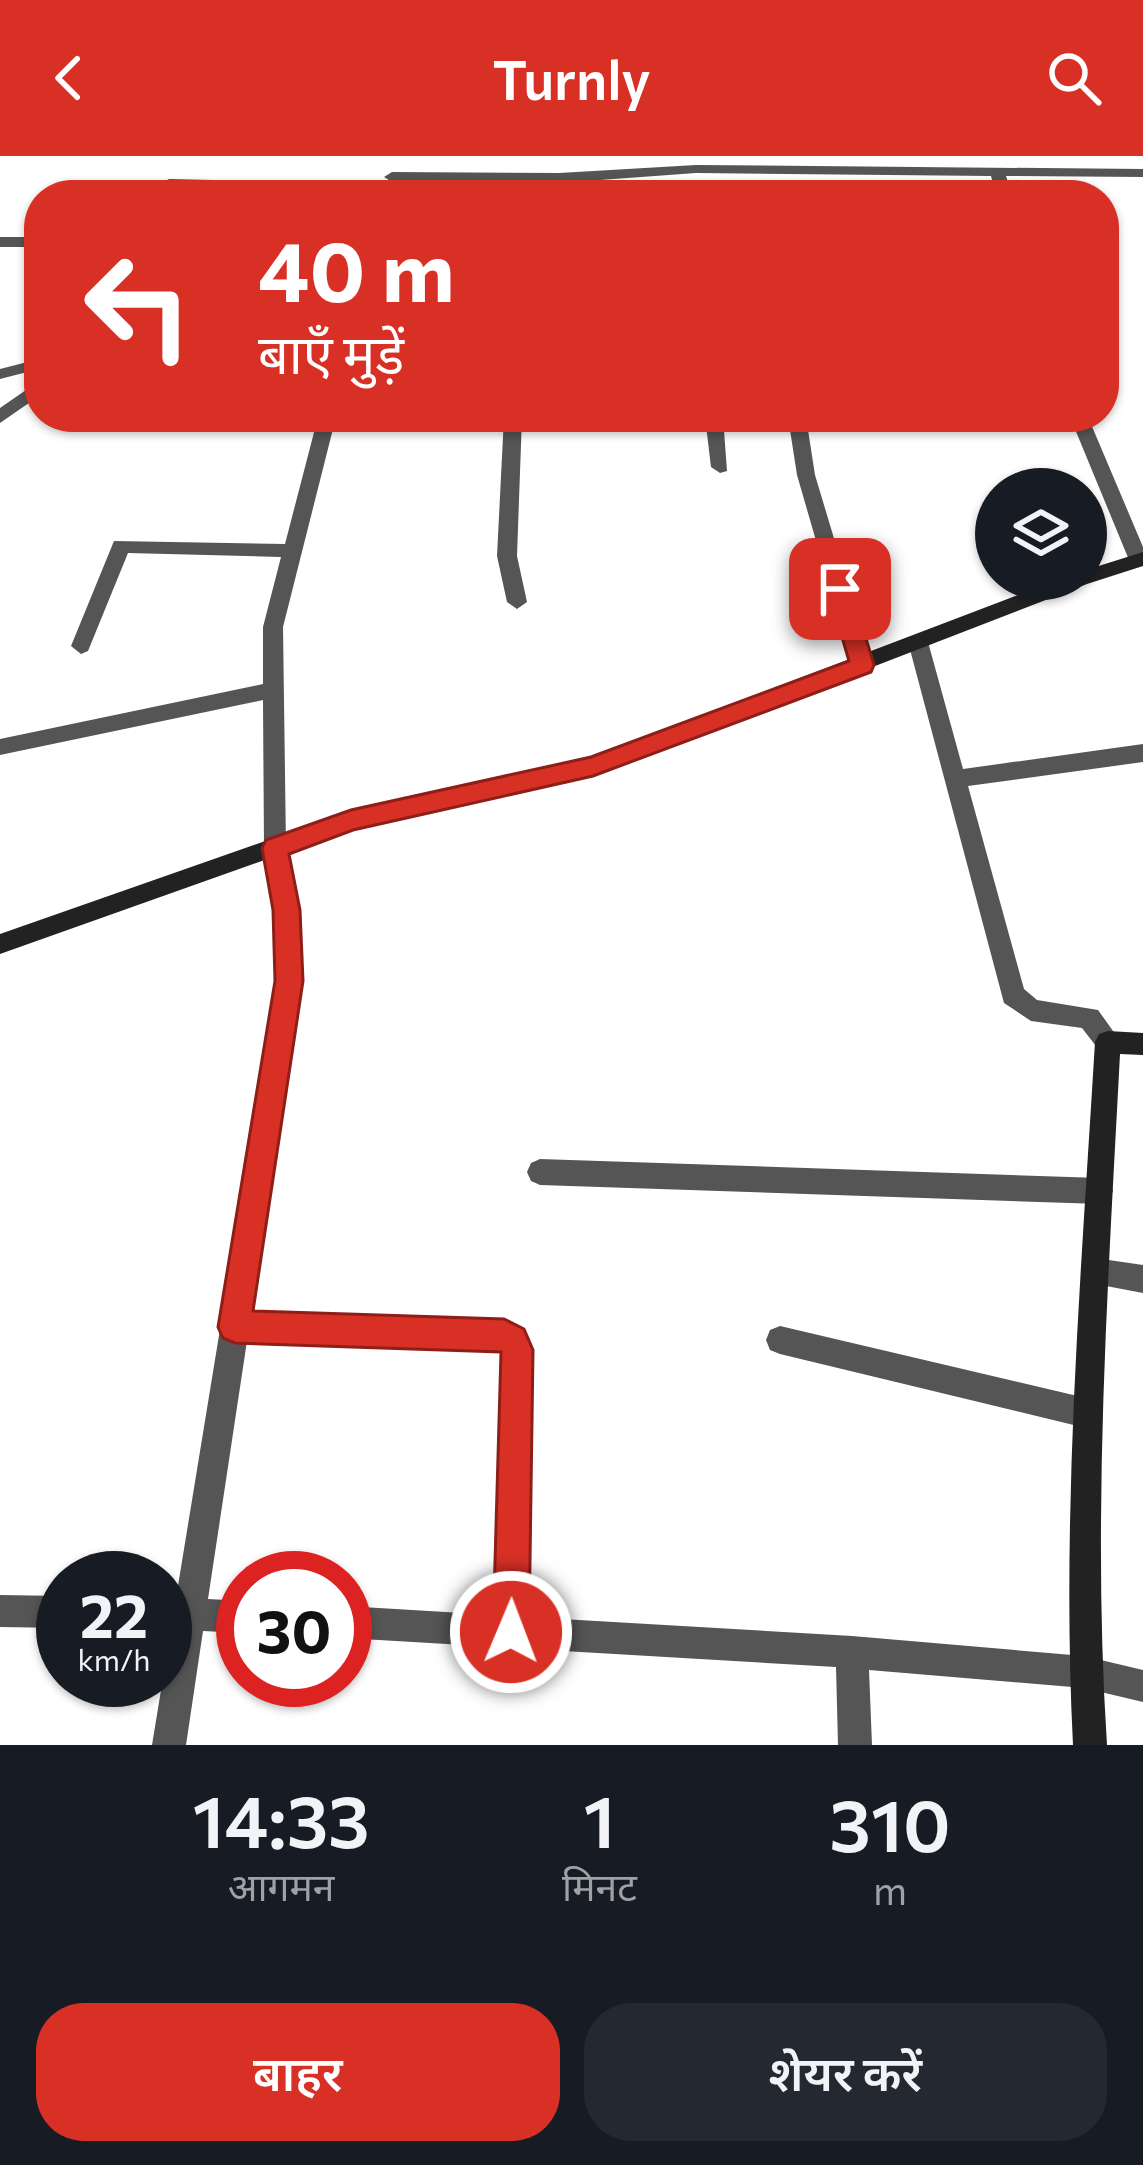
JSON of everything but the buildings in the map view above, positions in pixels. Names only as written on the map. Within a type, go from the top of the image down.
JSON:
[{"type":"street","points":[[521,180],[696,169],[1143,173]]},
{"type":"street","points":[[997,172],[999,180]]},
{"type":"street","points":[[190,1551],[235,1327],[289,981],[287,910],[275,848],[273,627],[321,432]]},
{"type":"street","points":[[512,432],[507,556],[517,602]]},
{"type":"street","points":[[716,432],[720,467]]},
{"type":"street","points":[[799,432],[806,475],[862,665]]},
{"type":"street","points":[[1086,432],[1141,560],[1107,571]]},
{"type":"street","points":[[81,646],[121,545],[291,551]]},
{"type":"street","points":[[0,944],[351,820],[593,766],[1026,600]]},
{"type":"street","points":[[918,642],[1013,995],[1031,1010],[1089,1018],[1108,1042],[1086,1413],[1084,1672],[1090,1745]]},
{"type":"street","points":[[0,747],[273,690]]},
{"type":"street","points":[[957,779],[1143,753]]},
{"type":"street","points":[[1108,1042],[1143,1044]]},
{"type":"street","points":[[539,1172],[1100,1191]]},
{"type":"street","points":[[1095,1272],[1143,1279]]},
{"type":"street","points":[[235,1327],[504,1335],[512,1340],[517,1350],[511,1632]]},
{"type":"street","points":[[780,1340],[1086,1413]]},
{"type":"street","points":[[0,1611],[36,1612]]},
{"type":"street","points":[[372,1624],[852,1652],[1084,1672],[1143,1686]]},
{"type":"street","points":[[852,1652],[855,1745]]},
{"type":"street","points":[[170,1745],[172,1707]]},
{"type":"route","points":[[511,1632],[517,1350],[512,1340],[504,1335],[235,1327],[289,981],[287,910],[275,848],[351,820],[593,766],[862,665],[840,589]]}]
